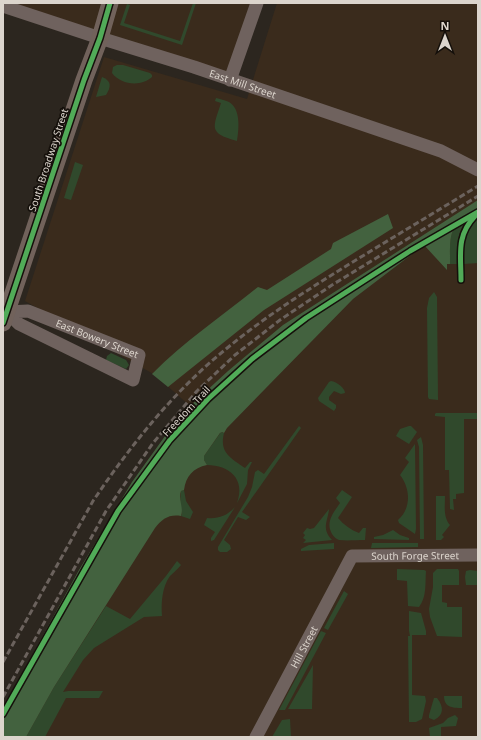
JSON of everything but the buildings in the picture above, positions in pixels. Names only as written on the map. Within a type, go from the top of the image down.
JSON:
[{"type":"main road","name":"South Broadway Street","points":[[4,315],[100,38],[110,3]]},
{"type":"street","points":[[230,80],[257,3]]},
{"type":"street","name":"East Mill Street","points":[[3,6],[441,151],[478,170]]},
{"type":"street","name":"East Bowery Street","points":[[28,311],[139,355],[133,380],[19,324],[4,315],[28,311]]},
{"type":"street","name":"South Forge Street","points":[[352,556],[478,555]]},
{"type":"street","name":"Hill Street","points":[[256,737],[352,556]]},
{"type":"shaded area","points":[[3,3],[110,3],[100,38]]},
{"type":"shaded area","points":[[113,3],[255,3],[230,79],[102,37]]},
{"type":"shaded area","points":[[277,3],[478,3],[478,737],[3,737],[3,708],[79,570],[132,482],[168,432],[190,406],[155,375],[25,301],[104,57],[247,99]]},
{"type":"green space","points":[[193,3],[196,3],[182,45],[120,25],[127,4],[130,5],[124,23],[180,41]]},
{"type":"green space","points":[[123,65],[150,73],[152,77],[137,83],[120,80],[112,73],[113,67]]},
{"type":"green space","points":[[102,77],[108,80],[110,84],[109,89],[106,95],[96,97]]},
{"type":"green space","points":[[216,98],[229,102],[236,109],[239,125],[237,141],[221,135],[215,128],[216,118],[221,103],[215,101]]},
{"type":"green space","points":[[75,162],[83,165],[71,200],[64,198]]},
{"type":"green space","points":[[478,200],[478,208],[461,220],[453,230],[450,244],[450,264],[447,264],[447,270],[424,245],[353,299],[227,428],[224,433],[220,433],[204,456],[204,460],[207,465],[198,468],[191,473],[186,481],[184,490],[181,491],[181,516],[166,518],[155,528],[54,687],[26,737],[3,737],[3,708],[79,570],[132,482],[168,432],[190,406],[228,371],[283,325]]},
{"type":"green space","points":[[475,210],[461,229],[459,235],[457,264],[450,264],[452,232],[460,221]]},
{"type":"green space","points":[[388,214],[393,228],[264,310],[168,387],[152,374],[191,340],[258,287],[267,290],[331,249],[333,243]]},
{"type":"green space","points":[[478,218],[478,263],[464,264],[465,239],[473,223]]},
{"type":"green space","points":[[434,292],[437,297],[438,400],[429,399],[428,397],[427,308],[429,298]]},
{"type":"green space","points":[[111,353],[126,360],[129,365],[126,369],[106,360],[107,356]]},
{"type":"green space","points":[[331,381],[344,389],[345,393],[341,394],[334,391],[329,397],[329,400],[336,405],[334,411],[319,401],[318,398]]},
{"type":"green space","points":[[436,413],[478,413],[478,419],[464,419],[464,493],[456,494],[456,499],[453,499],[454,510],[450,509],[449,470],[445,470],[445,417],[435,416]]},
{"type":"green space","points":[[299,426],[301,428],[242,512],[250,517],[246,520],[238,517],[224,540],[230,545],[231,549],[227,552],[220,552],[218,547],[248,497],[255,472],[258,470],[264,474]]},
{"type":"green space","points":[[409,426],[417,432],[409,444],[396,436],[400,429]]},
{"type":"green space","points":[[221,432],[224,433],[223,446],[231,458],[245,468],[250,462],[252,462],[248,470],[247,484],[237,503],[239,487],[234,475],[222,468],[207,465],[204,460],[204,456]]},
{"type":"green space","points":[[421,437],[423,445],[424,539],[420,539],[419,447],[417,440]]},
{"type":"green space","points":[[415,444],[415,534],[399,523],[398,520],[405,510],[408,499],[406,486],[400,475],[409,462],[405,458]]},
{"type":"green space","points":[[184,490],[186,501],[193,512],[190,519],[181,516],[181,491]]},
{"type":"green space","points":[[342,490],[352,497],[338,518],[348,527],[359,533],[363,528],[366,528],[365,540],[339,540],[335,538],[330,530],[329,525],[331,517],[340,503],[336,498]]},
{"type":"green space","points":[[436,496],[445,496],[445,515],[450,525],[442,535],[444,537],[441,540],[436,540]]},
{"type":"green space","points":[[235,507],[214,540],[211,541],[211,538],[215,532],[204,525],[207,518],[222,516],[229,513]]},
{"type":"green space","points":[[329,509],[326,528],[332,540],[303,543],[306,540],[303,538],[305,535],[303,533],[307,528],[314,528]]},
{"type":"green space","points":[[393,530],[400,535],[409,538],[409,540],[374,539],[374,537],[383,535]]},
{"type":"green space","points":[[334,543],[334,549],[301,551],[301,549],[309,545]]},
{"type":"green space","points":[[372,543],[418,543],[418,547],[371,548]]},
{"type":"green space","points":[[177,561],[181,565],[170,576],[165,585],[162,601],[162,616],[144,617],[94,648],[83,660],[63,692],[103,691],[99,698],[66,698],[45,737],[26,737],[54,687],[106,606],[130,619]]},
{"type":"green space","points":[[397,569],[426,571],[424,594],[422,603],[419,607],[408,606],[407,581],[397,580]]},
{"type":"green space","points":[[437,569],[458,569],[459,571],[459,585],[442,585],[442,602],[447,603],[447,607],[462,607],[462,637],[437,636],[430,617],[429,609],[433,587],[433,573]]},
{"type":"green space","points":[[466,571],[478,571],[478,585],[466,585]]},
{"type":"green space","points":[[344,591],[348,594],[328,630],[324,628]]},
{"type":"green space","points":[[409,611],[421,613],[426,631],[426,635],[412,635],[412,695],[425,696],[426,701],[422,719],[416,722],[409,722]]},
{"type":"green space","points":[[321,631],[326,633],[285,710],[279,710]]},
{"type":"green space","points":[[313,665],[312,709],[288,709]]},
{"type":"green space","points":[[444,696],[462,696],[462,708],[455,708],[447,705],[444,700]]},
{"type":"green space","points":[[434,698],[437,698],[439,701],[442,710],[440,716],[434,720],[429,718],[429,715]]},
{"type":"green space","points":[[455,715],[458,718],[456,726],[441,727],[441,737],[430,737],[429,728],[443,723],[448,718]]},
{"type":"green space","points":[[290,719],[291,737],[272,737],[282,720]]},
{"type":"railway","points":[[3,662],[93,501],[122,460],[154,420],[188,383],[226,349],[290,302],[339,270],[478,186]]},
{"type":"railway","points":[[3,697],[106,511],[153,443],[197,391],[235,355],[280,320],[332,285],[478,196]]},
{"type":"cycle path","points":[[3,323],[84,80],[100,38],[110,3]]},
{"type":"cycle path","name":"Freedom Trail","points":[[3,714],[118,511],[170,440],[208,399],[252,359],[306,318],[410,251],[478,212]]},
{"type":"cycle path","points":[[461,280],[460,254],[462,238],[469,223],[475,216]]}]
